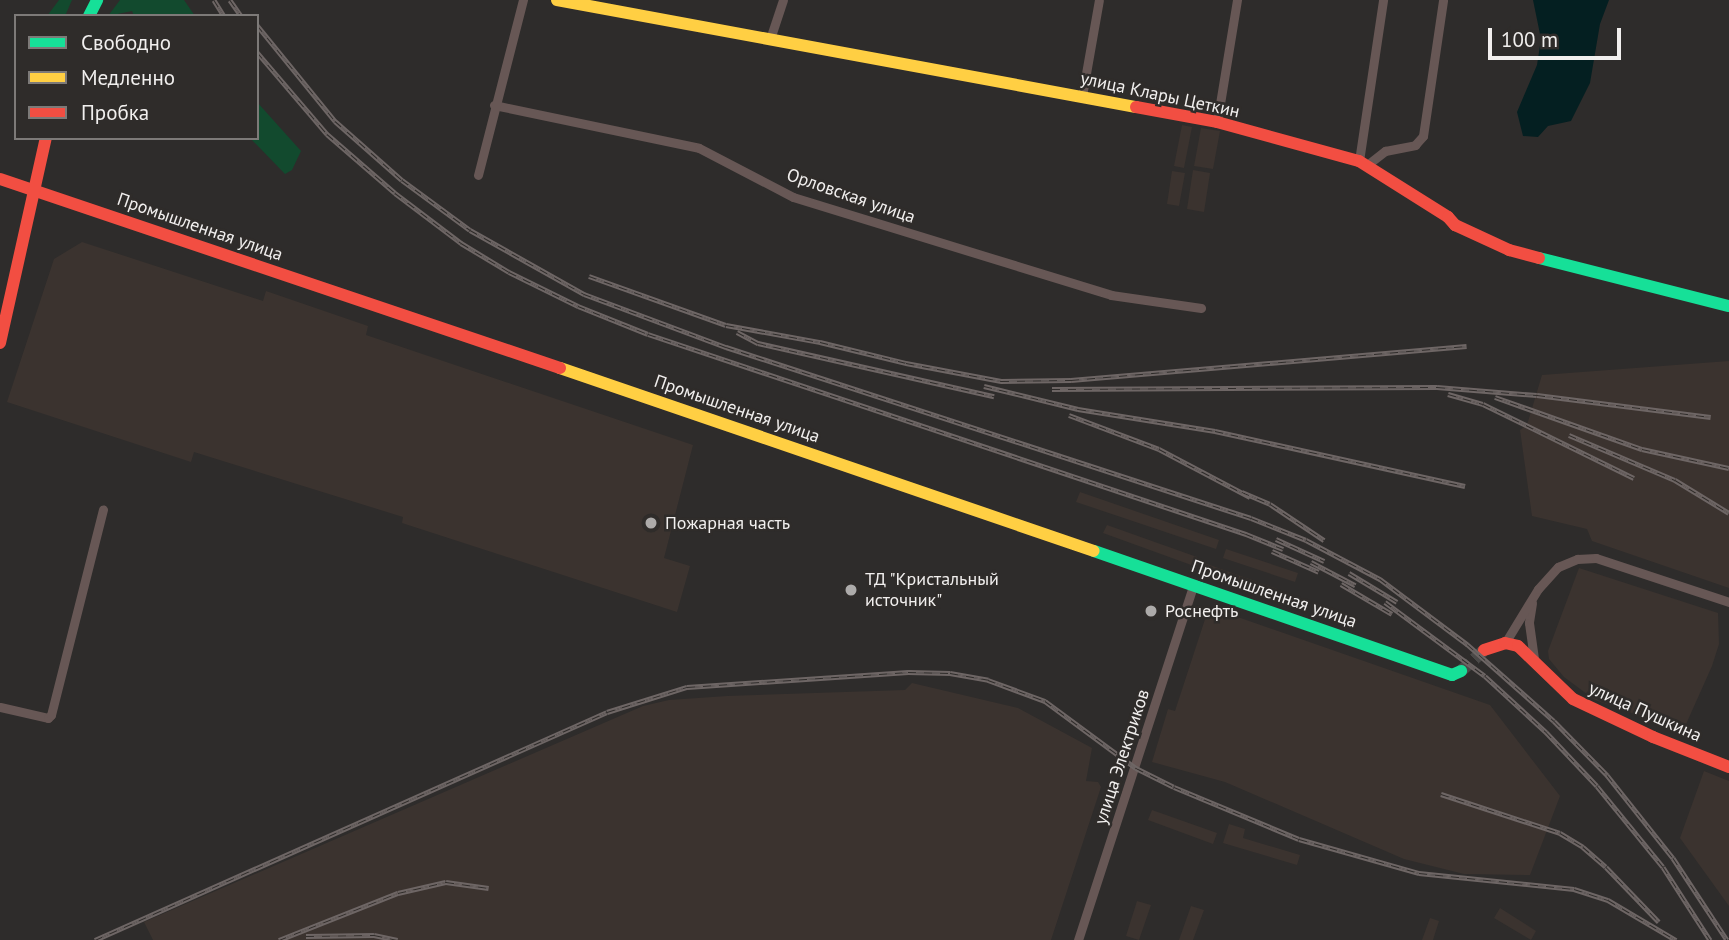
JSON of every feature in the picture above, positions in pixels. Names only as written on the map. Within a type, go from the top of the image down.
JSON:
[{"type":"main road","name":"улица Клары Цеткин","points":[[557,0],[1217,122],[1363,163],[1448,217],[1455,225],[1508,250],[1729,306]]},
{"type":"main road","points":[[0,343],[46,140]]},
{"type":"main road","name":"Промышленная улица","points":[[0,179],[1194,584],[1452,675],[1461,671]]},
{"type":"main road","points":[[1484,650],[1505,643]]},
{"type":"main road","name":"улица Пушкина","points":[[1505,643],[1518,646],[1573,699],[1653,737],[1729,767]]},
{"type":"street","points":[[478,175],[523,0]]},
{"type":"street","points":[[770,39],[783,0]]},
{"type":"street","points":[[1082,96],[1099,0]]},
{"type":"street","points":[[1217,122],[1237,0]]},
{"type":"street","points":[[1363,163],[1383,0]]},
{"type":"street","points":[[1363,163],[1385,151],[1415,145],[1423,136],[1443,0]]},
{"type":"street","name":"Орловская улица","points":[[494,105],[699,148],[793,197],[1111,295],[1201,308]]},
{"type":"street","points":[[0,707],[48,718],[51,715],[103,509]]},
{"type":"street","points":[[1505,643],[1538,589],[1558,568],[1577,559],[1596,558],[1729,602]]},
{"type":"street","name":"улица Электриков","points":[[1078,940],[1194,584]]},
{"type":"street","points":[[1534,660],[1529,623],[1538,589]]},
{"type":"shaded area","points":[[1182,125],[1192,127],[1184,168],[1174,166]]},
{"type":"shaded area","points":[[1201,128],[1220,131],[1213,169],[1194,166]]},
{"type":"shaded area","points":[[1193,170],[1210,173],[1204,212],[1187,209]]},
{"type":"shaded area","points":[[1172,171],[1185,173],[1179,206],[1167,204]]},
{"type":"shaded area","points":[[82,242],[263,301],[266,291],[368,326],[366,335],[693,445],[664,558],[690,566],[677,612],[402,523],[403,517],[194,452],[191,462],[7,402],[54,259]]},
{"type":"shaded area","points":[[1729,361],[1729,588],[1592,541],[1587,529],[1532,516],[1520,430],[1527,425],[1542,375]]},
{"type":"shaded area","points":[[1080,492],[1219,540],[1216,549],[1076,502]]},
{"type":"shaded area","points":[[1107,525],[1197,557],[1194,566],[1103,533]]},
{"type":"shaded area","points":[[1226,549],[1298,573],[1295,582],[1223,558]]},
{"type":"shaded area","points":[[1204,563],[1278,589],[1275,598],[1201,573]]},
{"type":"shaded area","points":[[1579,568],[1718,613],[1719,644],[1683,731],[1595,700],[1564,677],[1549,659],[1548,651]]},
{"type":"shaded area","points":[[1209,607],[1490,705],[1560,796],[1530,875],[1464,874],[1404,859],[1225,782],[1152,762],[1168,709],[1175,711]]},
{"type":"shaded area","points":[[912,683],[1018,708],[1092,748],[1086,781],[1098,782],[1101,787],[1051,940],[153,940],[144,922],[643,706],[669,700],[727,696],[905,690]]},
{"type":"shaded area","points":[[1704,771],[1729,781],[1729,906],[1680,838]]},
{"type":"shaded area","points":[[1152,810],[1217,833],[1213,844],[1148,820]]},
{"type":"shaded area","points":[[1229,824],[1245,829],[1243,838],[1300,855],[1297,865],[1223,843]]},
{"type":"shaded area","points":[[1137,901],[1151,905],[1139,940],[1126,936]]},
{"type":"shaded area","points":[[1191,906],[1204,910],[1193,940],[1179,940]]},
{"type":"shaded area","points":[[1500,908],[1536,931],[1531,940],[1494,918]]},
{"type":"shaded area","points":[[1430,918],[1439,921],[1433,940],[1422,940]]},
{"type":"green space","points":[[59,0],[72,0],[66,14],[48,14]]},
{"type":"green space","points":[[120,0],[184,0],[194,14],[133,14],[132,11],[110,14]]},
{"type":"green space","points":[[259,104],[301,151],[292,170],[285,174],[252,140],[259,140]]},
{"type":"water","points":[[1533,0],[1609,0],[1600,24],[1590,83],[1571,121],[1548,126],[1538,137],[1523,136],[1517,112],[1537,65],[1541,39]]},
{"type":"tunnel","points":[[1461,671],[1484,650]]},
{"type":"railway","points":[[214,0],[223,14]]},
{"type":"railway","points":[[230,0],[240,14]]},
{"type":"railway","points":[[259,27],[335,121],[402,180],[470,230],[584,294],[726,347],[1251,518],[1306,540],[1380,579],[1467,644],[1554,721],[1607,775],[1673,858],[1727,940]]},
{"type":"railway","points":[[259,54],[327,134],[395,193],[461,243],[509,272],[578,306],[648,334],[1246,534],[1283,549]]},
{"type":"railway","points":[[589,276],[726,325],[1001,381],[1071,380],[1467,346]]},
{"type":"railway","points":[[737,332],[758,343],[994,396]]},
{"type":"railway","points":[[984,386],[1078,409],[1215,431],[1465,486]]},
{"type":"railway","points":[[1052,389],[1437,387],[1537,395],[1711,417]]},
{"type":"railway","points":[[1448,394],[1483,404],[1634,478]]},
{"type":"railway","points":[[1495,397],[1642,449],[1729,468]]},
{"type":"railway","points":[[1069,415],[1159,449],[1250,497]]},
{"type":"railway","points":[[1569,435],[1675,480],[1729,513]]},
{"type":"railway","points":[[1242,492],[1270,504],[1324,540]]},
{"type":"railway","points":[[1276,539],[1324,561]]},
{"type":"railway","points":[[1272,551],[1319,572]]},
{"type":"railway","points":[[1311,562],[1355,585]]},
{"type":"railway","points":[[1349,573],[1397,602]]},
{"type":"railway","points":[[1341,584],[1392,614]]},
{"type":"railway","points":[[1385,602],[1485,676],[1546,732],[1597,786],[1663,867],[1710,940]]},
{"type":"railway","points":[[95,940],[607,712],[687,687],[908,672],[950,673],[988,680],[1045,701],[1136,768],[1174,787],[1299,839],[1419,873],[1574,889],[1608,900],[1676,940]]},
{"type":"railway","points":[[1441,794],[1560,833],[1583,847],[1606,867],[1659,922]]},
{"type":"railway","points":[[279,940],[398,893],[446,882],[489,888]]},
{"type":"railway","points":[[306,936],[374,935],[397,940]]},
{"type":"traffic: fast","points":[[90,14],[97,0]]},
{"type":"traffic: fast","points":[[1539,258],[1729,306]]},
{"type":"traffic: fast","points":[[1094,551],[1452,675],[1461,671]]},
{"type":"traffic: slow","points":[[557,0],[1136,107]]},
{"type":"traffic: slow","points":[[560,368],[1094,551]]},
{"type":"traffic: jam","points":[[1136,107],[1217,122],[1359,161],[1448,217],[1455,225],[1509,250],[1539,258]]},
{"type":"traffic: jam","points":[[0,343],[46,140]]},
{"type":"traffic: jam","points":[[0,179],[560,368]]},
{"type":"traffic: jam","points":[[1484,650],[1505,643],[1518,646],[1573,699],[1653,737],[1729,767]]},
{"type":"place","name":"Пожарная часть","points":[[651,523]]},
{"type":"place","name":"ТД \"Кристальный источник\"","points":[[851,590]]},
{"type":"place","name":"Роснефть","points":[[1151,611]]}]
